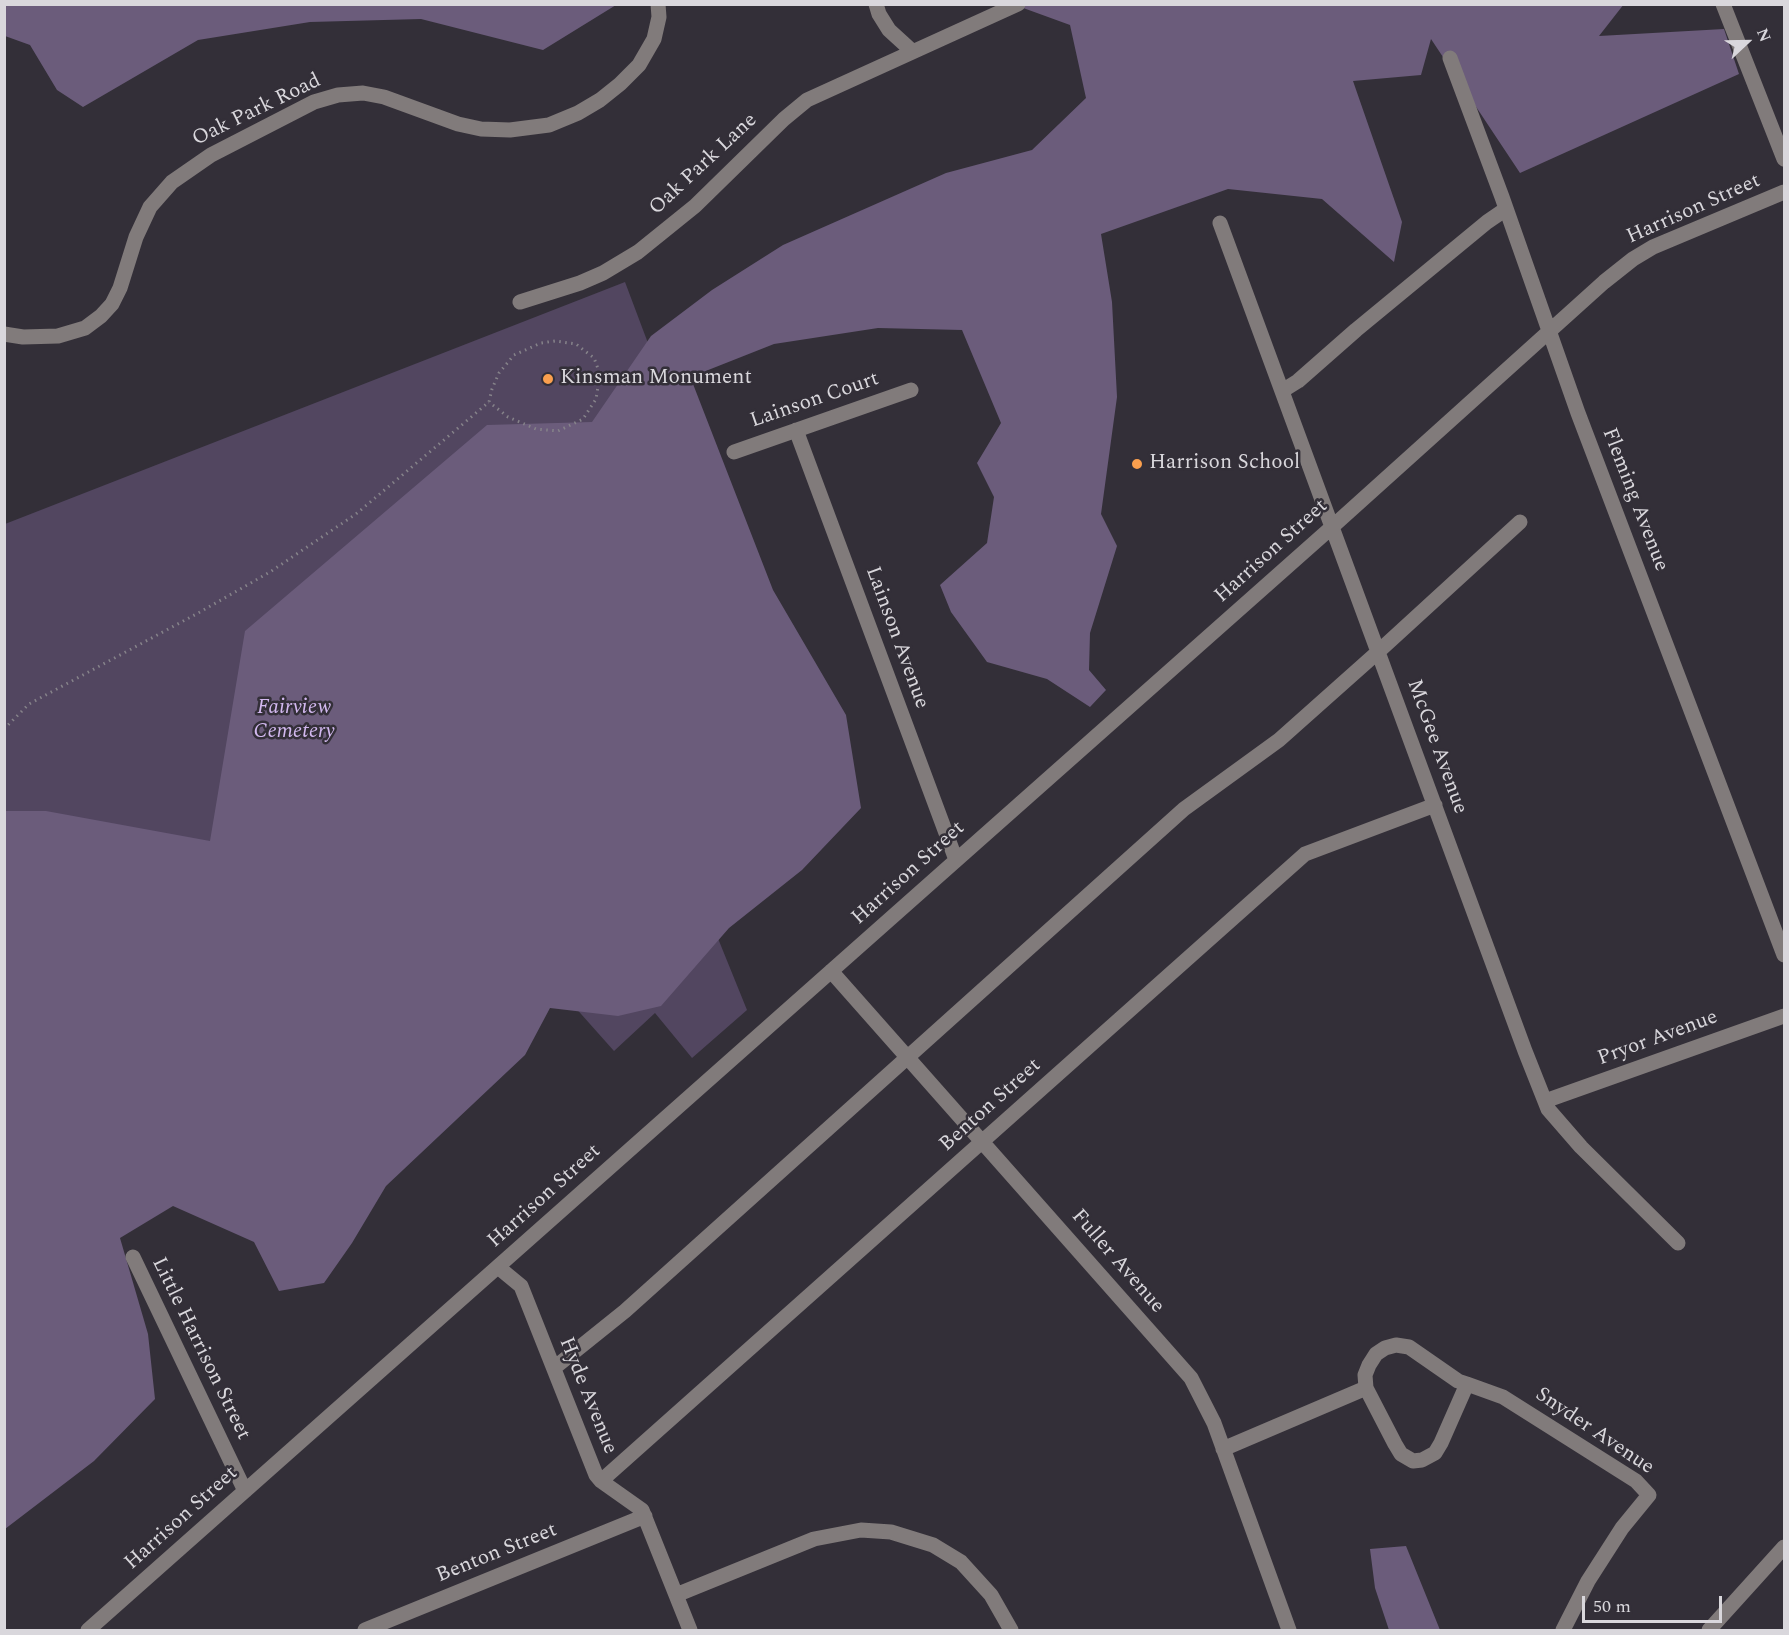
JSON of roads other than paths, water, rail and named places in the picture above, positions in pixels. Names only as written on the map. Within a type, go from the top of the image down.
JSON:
[{"type":"street","name":"Oak Park Road","points":[[4,334],[23,337],[58,336],[85,328],[112,304],[120,288],[136,237],[150,207],[172,182],[211,155],[314,102],[338,95],[363,93],[384,97],[458,124],[481,129],[510,130],[549,124],[578,113],[600,100],[639,65],[654,39],[659,17],[658,4]]},
{"type":"street","points":[[876,4],[889,30],[912,51],[1018,4]]},
{"type":"street","points":[[1724,4],[1785,159]]},
{"type":"street","name":"Oak Park Lane","points":[[520,302],[580,283],[619,264],[681,219],[784,119],[807,100],[912,51]]},
{"type":"street","name":"Fleming Avenue","points":[[1450,58],[1578,413],[1785,955]]},
{"type":"street","name":"Harrison Street","points":[[88,1630],[1620,269],[1653,247],[1785,192]]},
{"type":"street","points":[[1282,391],[1298,381],[1486,222],[1506,209]]},
{"type":"street","name":"McGee Avenue","points":[[1220,223],[1548,1109],[1581,1147],[1678,1243]]},
{"type":"street","name":"Lainson Court","points":[[734,452],[911,390]]},
{"type":"street","name":"Lainson Avenue","points":[[796,430],[956,860]]},
{"type":"street","points":[[554,1368],[625,1311],[1184,809],[1279,740],[1520,522]]},
{"type":"street","name":"Benton Street","points":[[601,1481],[1305,854],[1435,804]]},
{"type":"street","name":"Fuller Avenue","points":[[831,971],[1191,1378],[1201,1395],[1223,1449],[1288,1630]]},
{"type":"street","name":"Pryor Avenue","points":[[1545,1101],[1785,1016]]},
{"type":"street","name":"Little Harrison Street","points":[[133,1257],[245,1491]]},
{"type":"street","name":"Hyde Avenue","points":[[498,1267],[521,1286],[596,1475],[642,1510],[690,1630]]},
{"type":"street","points":[[1396,1345],[1409,1347],[1458,1381],[1467,1384],[1435,1453],[1422,1460],[1413,1461],[1401,1454],[1366,1388],[1365,1375],[1376,1354],[1396,1345]]},
{"type":"street","name":"Snyder Avenue","points":[[1467,1384],[1503,1396],[1636,1481],[1649,1494],[1616,1537],[1588,1581],[1563,1630]]},
{"type":"street","points":[[1223,1449],[1366,1388]]},
{"type":"street","name":"Benton Street","points":[[365,1630],[645,1516]]},
{"type":"street","points":[[676,1595],[814,1539],[861,1530],[891,1532],[933,1545],[961,1562],[991,1595],[1011,1630]]},
{"type":"street","points":[[1709,1630],[1785,1547]]},
{"type":"place","name":"Kinsman Monument","points":[[548,379]]},
{"type":"place","name":"Harrison School","points":[[1137,464]]},
{"type":"park label","name":"Fairview Cemetery","points":[[294,721]]}]
